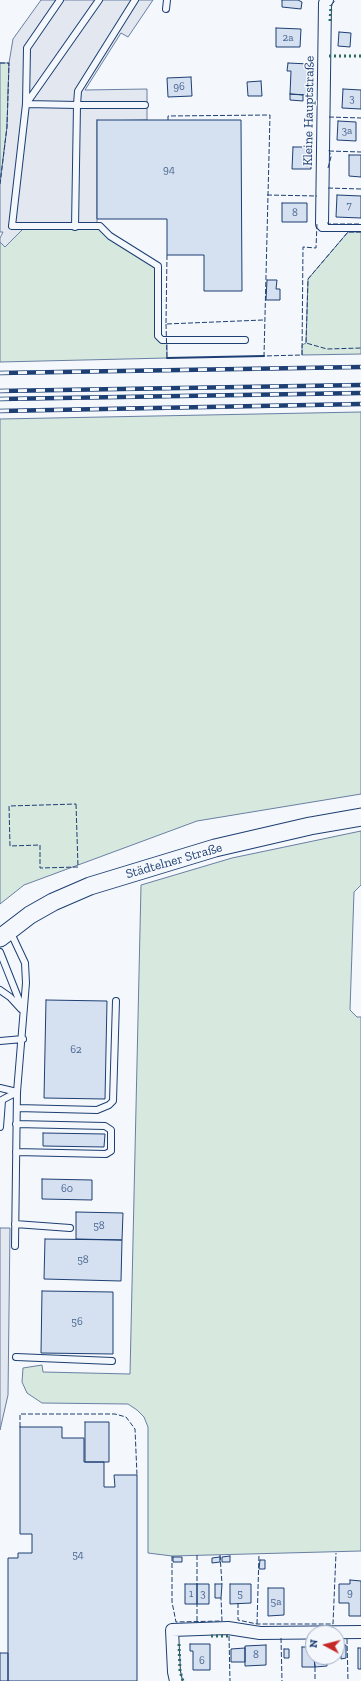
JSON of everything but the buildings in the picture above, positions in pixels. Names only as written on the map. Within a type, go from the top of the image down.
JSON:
[{"type":"street","name":"Kleine Hauptstraße","points":[[322,224],[325,3],[327,0]]},
{"type":"street","name":"Städtelner Straße","points":[[5,934],[53,902],[90,886],[215,848],[361,816]]},
{"type":"street","points":[[176,1681],[174,1672],[172,1630],[228,1628],[260,1633],[361,1632]]},
{"type":"lane","points":[[60,0],[27,48],[26,104],[12,226],[100,226],[110,236],[158,266],[158,336],[162,340],[245,340]]},
{"type":"lane","points":[[26,104],[99,0]]},
{"type":"lane","points":[[74,227],[78,91],[135,0]]},
{"type":"lane","points":[[166,9],[167,0]]},
{"type":"lane","points":[[26,104],[145,104]]},
{"type":"lane","points":[[322,224],[322,228],[361,228]]},
{"type":"lane","points":[[5,934],[25,963],[26,983],[23,1039],[17,1092],[15,1246]]},
{"type":"lane","points":[[0,952],[24,1012]]},
{"type":"lane","points":[[0,990],[10,996],[24,1012]]},
{"type":"lane","points":[[17,1108],[97,1110],[109,1105],[113,1101],[116,1001]]},
{"type":"lane","points":[[0,1042],[23,1039]]},
{"type":"lane","points":[[0,1088],[17,1092]]},
{"type":"lane","points":[[0,1126],[1,1101],[17,1092]]},
{"type":"lane","points":[[16,1124],[105,1126],[112,1130],[111,1152],[106,1154],[16,1152]]},
{"type":"lane","points":[[15,1224],[70,1228]]},
{"type":"lane","points":[[16,1357],[112,1360]]},
{"type":"shaded area","points":[[41,0],[153,0],[128,37],[121,33],[85,90],[147,89],[147,120],[97,121],[97,226],[26,226],[5,247],[0,242],[3,232],[0,232],[0,184],[7,127],[9,63],[13,39]]},
{"type":"shaded area","points":[[0,63],[9,63],[7,127],[0,184]]},
{"type":"shaded area","points":[[26,226],[100,226],[158,266],[158,336],[167,340],[167,358],[0,362],[0,242],[5,247]]},
{"type":"shaded area","points":[[348,232],[361,232],[361,354],[302,355],[302,345],[306,343],[308,279]]},
{"type":"shaded area","points":[[361,412],[361,794],[197,821],[24,885],[0,904],[0,419]]},
{"type":"shaded area","points":[[361,831],[361,885],[354,892],[350,1010],[357,1017],[361,1017],[361,1551],[172,1556],[148,1553],[148,1427],[144,1417],[128,1404],[42,1403],[27,1393],[22,1382],[23,1368],[42,1365],[43,1372],[130,1374],[141,885],[232,858]]},
{"type":"shaded area","points":[[0,1228],[10,1228],[8,1395],[0,1430]]},
{"type":"railway","points":[[0,373],[361,367]]},
{"type":"railway","points":[[0,391],[361,385]]},
{"type":"railway","points":[[0,399],[361,393]]},
{"type":"railway","points":[[0,411],[361,404]]},
{"type":"hedge","points":[[330,21],[331,5]]},
{"type":"hedge","points":[[329,56],[361,56]]},
{"type":"hedge","points":[[211,1636],[229,1636]]},
{"type":"hedge","points":[[179,1644],[180,1671],[183,1681]]},
{"type":"fence","points":[[331,5],[336,0]]},
{"type":"fence","points":[[0,63],[9,63],[7,127],[0,184]]},
{"type":"fence","points":[[168,120],[168,116],[270,115],[264,356],[302,355],[303,247],[316,248],[317,223]]},
{"type":"fence","points":[[329,117],[361,118]]},
{"type":"fence","points":[[328,168],[331,157],[329,150]]},
{"type":"fence","points":[[329,151],[361,152]]},
{"type":"fence","points":[[328,188],[361,189]]},
{"type":"fence","points":[[267,195],[317,196]]},
{"type":"fence","points":[[328,222],[328,224],[361,224]]},
{"type":"fence","points":[[361,232],[348,232],[308,279],[306,343],[327,349],[361,348]]},
{"type":"fence","points":[[167,255],[166,324],[263,320]]},
{"type":"fence","points":[[166,324],[167,358]]},
{"type":"fence","points":[[76,804],[78,867],[40,868],[40,845],[10,846],[9,806],[76,804]]},
{"type":"fence","points":[[20,1427],[20,1414],[115,1414],[126,1417],[135,1429],[137,1475]]},
{"type":"fence","points":[[238,1603],[238,1620],[257,1624],[333,1624],[336,1553]]},
{"type":"fence","points":[[257,1624],[259,1554]]},
{"type":"fence","points":[[197,1555],[197,1584]]},
{"type":"fence","points":[[220,1555],[222,1584]]},
{"type":"fence","points":[[172,1556],[172,1602],[176,1622],[222,1621],[221,1598]]},
{"type":"fence","points":[[197,1604],[197,1621]]},
{"type":"fence","points":[[229,1636],[230,1681]]},
{"type":"fence","points":[[281,1638],[282,1681]]},
{"type":"fence","points":[[347,1639],[348,1681]]},
{"type":"fence","points":[[315,1667],[315,1681]]},
{"type":"wall","points":[[167,358],[264,356]]}]
